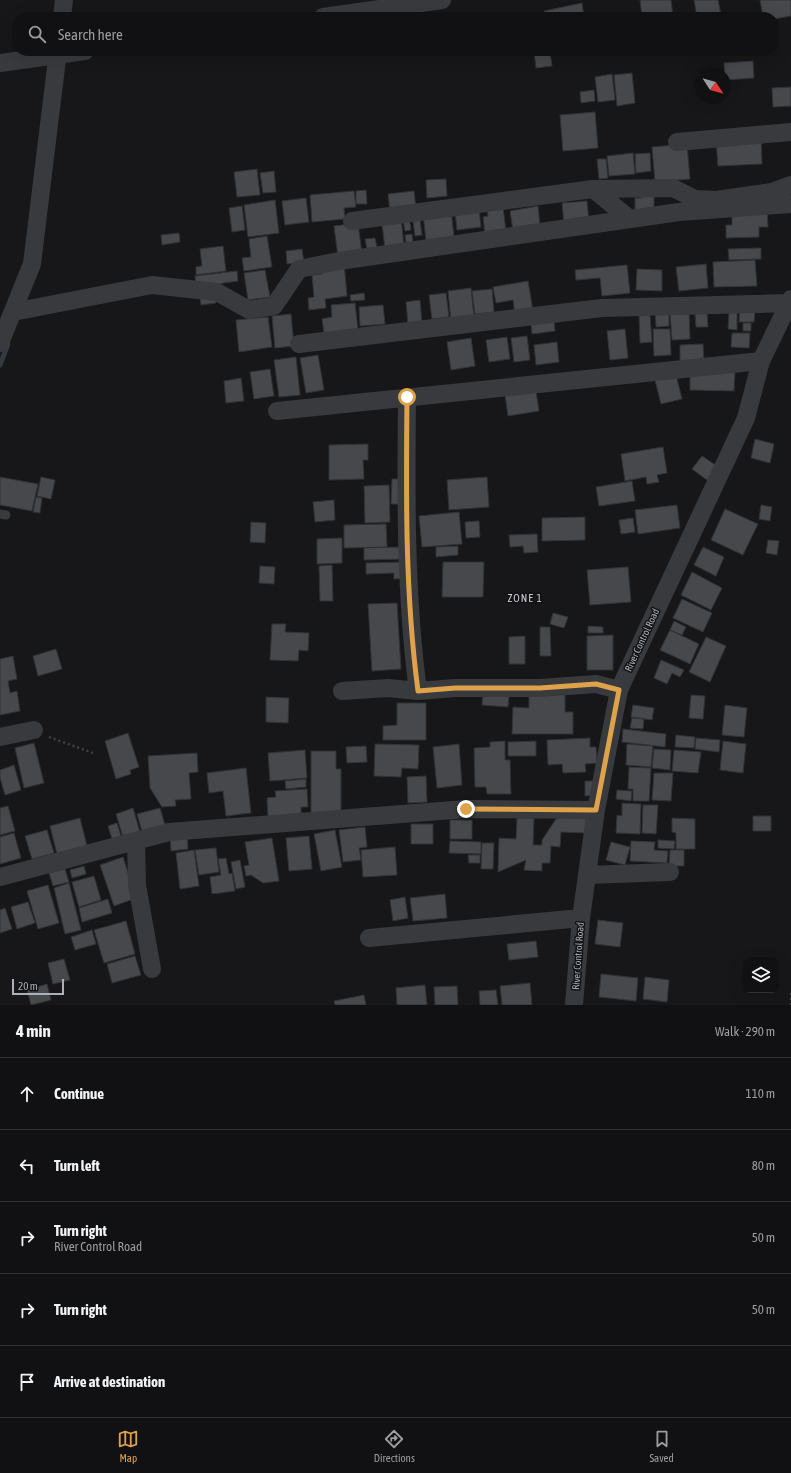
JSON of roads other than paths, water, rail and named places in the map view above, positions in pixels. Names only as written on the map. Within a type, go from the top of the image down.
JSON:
[{"type":"street","points":[[63,12],[64,0]]},
{"type":"street","points":[[358,12],[442,0]]},
{"type":"street","points":[[0,63],[48,56]]},
{"type":"street","points":[[0,343],[32,264],[67,56]]},
{"type":"street","points":[[677,142],[791,132]]},
{"type":"street","points":[[352,221],[592,189],[673,188],[695,199],[716,200],[772,192],[791,185]]},
{"type":"street","points":[[592,189],[630,219]]},
{"type":"street","points":[[13,312],[152,285],[217,292],[249,310],[274,306],[299,269],[339,261],[679,212],[791,204]]},
{"type":"street","points":[[299,344],[602,308],[790,301]]},
{"type":"street","name":"River Control Road","points":[[574,1005],[580,918],[596,810],[619,690],[746,418],[761,361],[790,301]]},
{"type":"street","points":[[277,411],[761,361]]},
{"type":"street","points":[[407,397],[406,498],[409,588],[413,653],[418,691]]},
{"type":"street","points":[[342,691],[388,688],[418,691],[455,688],[540,688],[596,684],[619,690]]},
{"type":"street","points":[[0,737],[34,730]]},
{"type":"street","points":[[0,877],[169,832],[466,809],[596,810]]},
{"type":"street","points":[[136,840],[137,885],[152,969]]},
{"type":"street","points":[[587,875],[670,872]]},
{"type":"street","points":[[369,938],[580,918]]},
{"type":"waterway","points":[[0,365],[8,344]]},
{"type":"district","name":"ZONE 1","points":[[525,598]]}]
